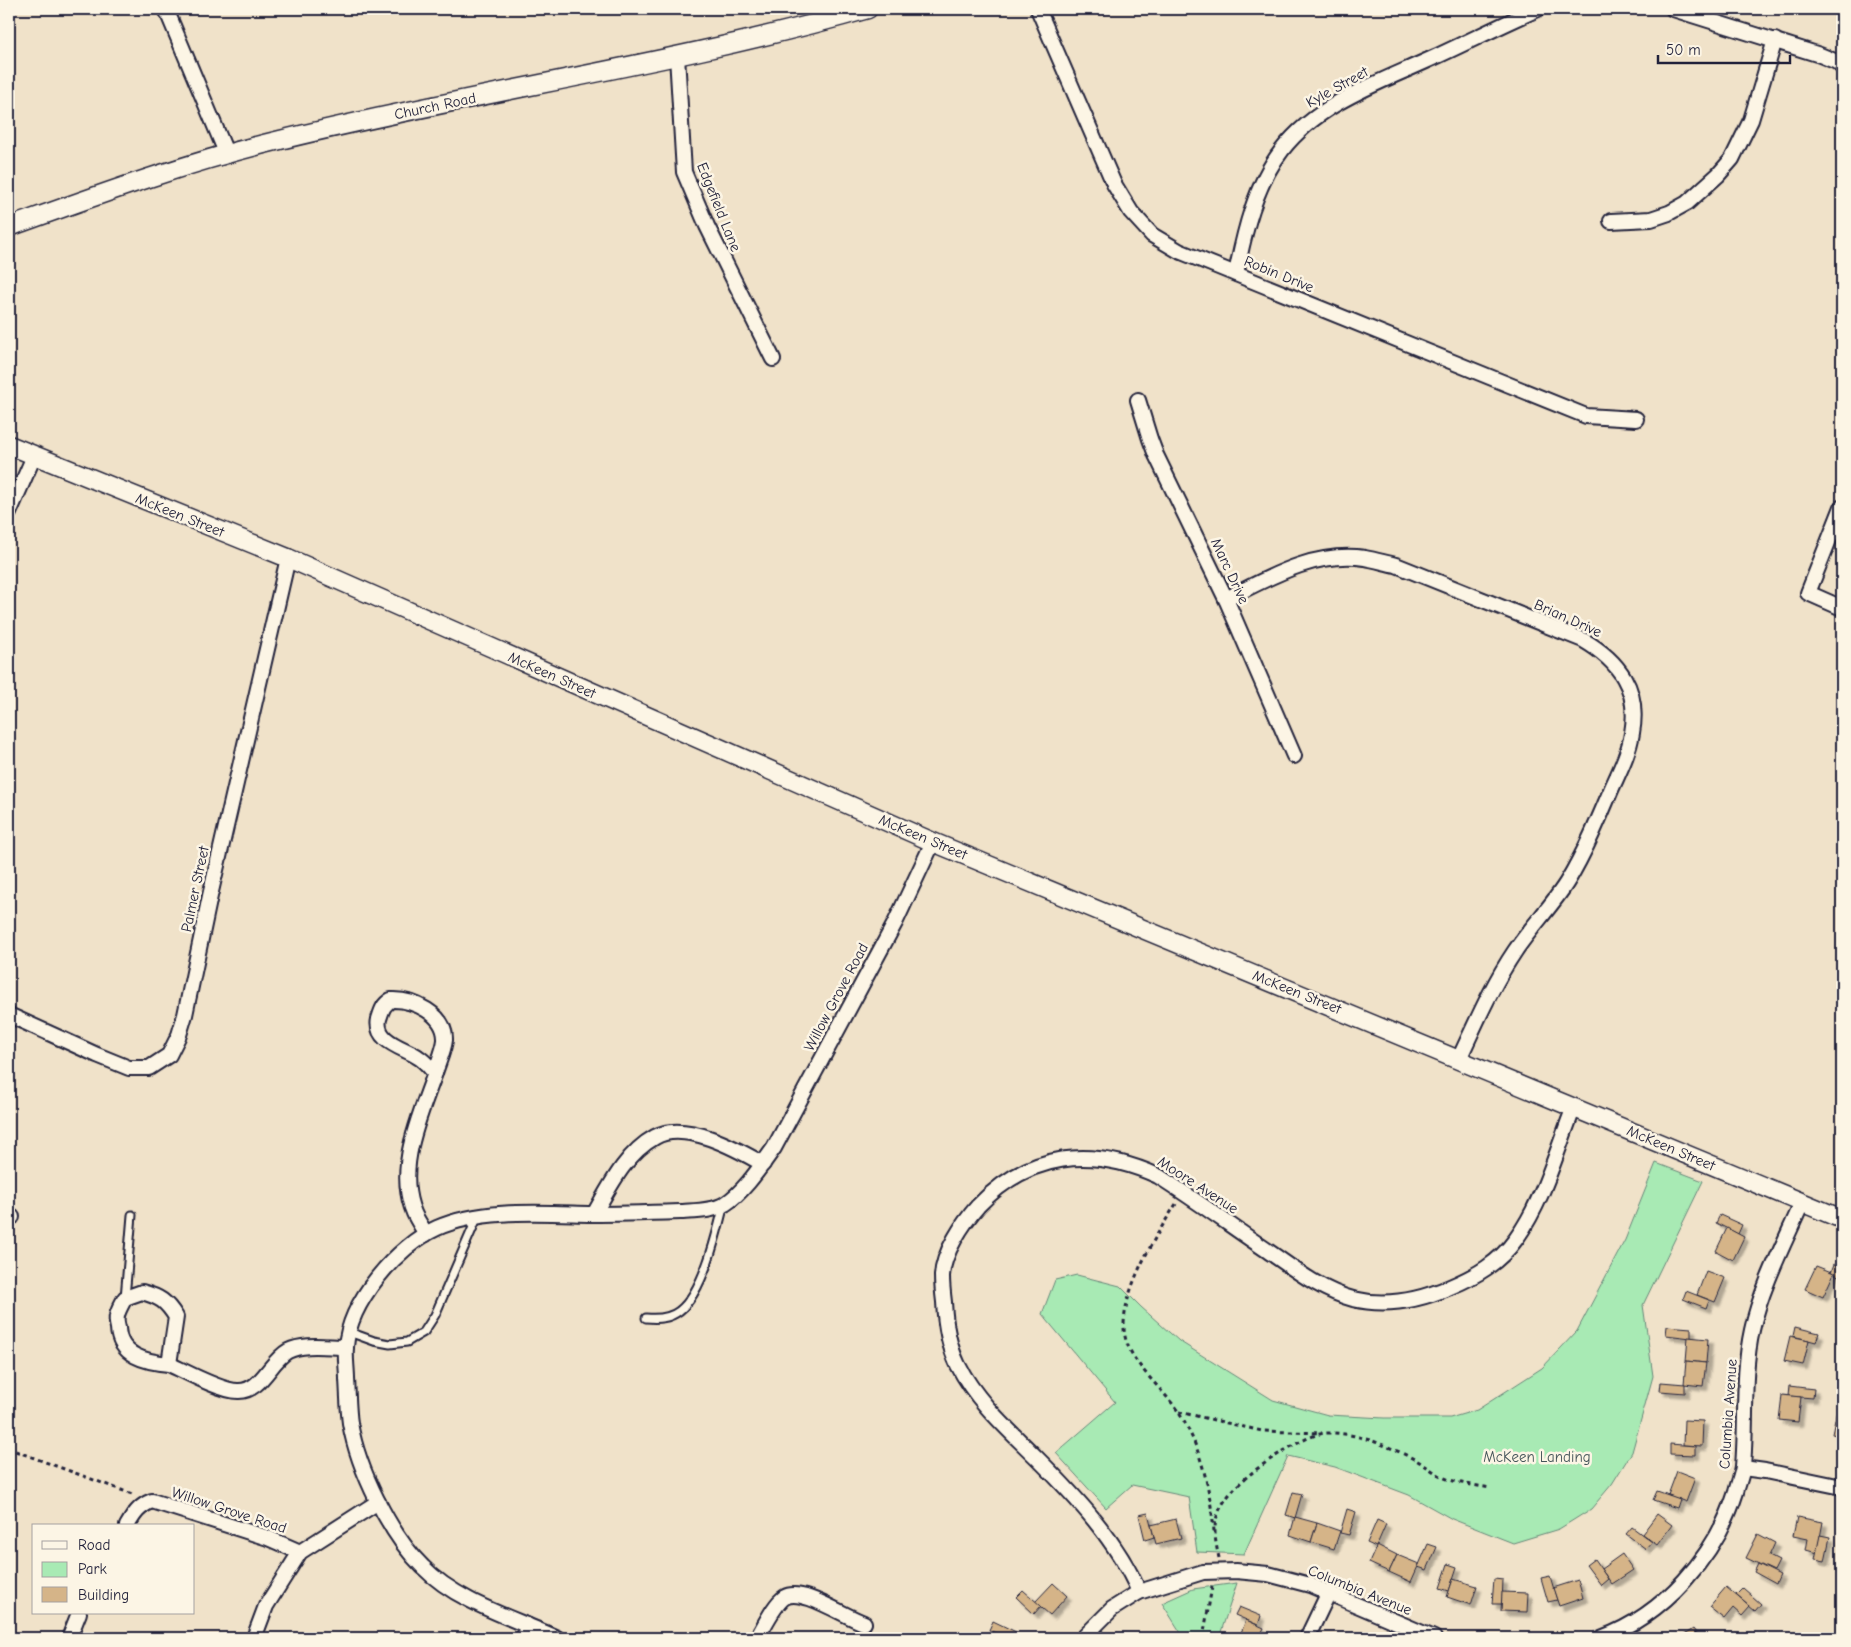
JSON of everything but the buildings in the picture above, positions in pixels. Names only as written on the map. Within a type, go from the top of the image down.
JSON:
[{"type":"street","points":[[166,9],[227,154]]},
{"type":"street","name":"Church Road","points":[[9,227],[154,176],[278,140],[677,56],[868,9]]},
{"type":"street","name":"Robin Drive","points":[[1038,9],[1114,184],[1130,212],[1152,235],[1179,251],[1586,416],[1636,419]]},
{"type":"street","points":[[1673,9],[1820,55],[1837,62],[1842,67]]},
{"type":"street","name":"Kyle Street","points":[[1236,274],[1245,230],[1252,210],[1269,171],[1280,152],[1294,135],[1310,121],[1344,99],[1529,10]]},
{"type":"street","points":[[1611,222],[1651,220],[1669,213],[1687,203],[1718,176],[1732,159],[1752,120],[1775,40]]},
{"type":"street","name":"Edgefield Lane","points":[[677,56],[684,172],[707,226],[773,359]]},
{"type":"street","name":"Marc Drive","points":[[1138,400],[1156,455],[1226,599],[1294,756]]},
{"type":"street","name":"McKeen Street","points":[[9,445],[288,558],[933,842],[1842,1219]]},
{"type":"street","points":[[9,513],[34,456]]},
{"type":"street","points":[[1842,507],[1808,593],[1842,608]]},
{"type":"street","name":"Brian Drive","points":[[1226,599],[1284,569],[1301,564],[1318,560],[1350,557],[1366,558],[1396,565],[1583,640],[1608,656],[1618,667],[1626,681],[1631,696],[1633,714],[1632,733],[1627,752],[1587,847],[1566,883],[1514,952],[1493,988],[1459,1059]]},
{"type":"street","name":"Palmer Street","points":[[9,1015],[129,1068],[149,1068],[170,1055],[185,1015],[210,896],[288,558]]},
{"type":"street","name":"Willow Grove Road","points":[[557,1638],[526,1631],[449,1588],[424,1568],[398,1536],[378,1502],[360,1459],[350,1423],[346,1347],[349,1332],[358,1308],[367,1292],[395,1258],[426,1234],[439,1227],[476,1218],[518,1213],[683,1212],[712,1208],[724,1204],[738,1192],[774,1148],[895,923],[933,842]]},
{"type":"street","points":[[426,1234],[414,1213],[409,1195],[407,1175],[409,1154],[435,1074],[445,1040],[439,1022],[428,1011],[401,1000],[391,1000],[384,1004],[378,1024],[380,1032],[397,1047],[419,1057],[435,1074]]},
{"type":"street","name":"Moore Avenue","points":[[1140,1592],[1132,1574],[1102,1531],[1038,1459],[994,1416],[974,1390],[958,1364],[952,1347],[944,1310],[942,1274],[950,1249],[960,1229],[974,1212],[1005,1182],[1041,1164],[1077,1158],[1112,1160],[1151,1173],[1183,1192],[1287,1264],[1340,1295],[1370,1302],[1402,1301],[1419,1298],[1462,1282],[1487,1268],[1502,1256],[1526,1223],[1541,1192],[1574,1108]]},
{"type":"street","points":[[594,1214],[612,1181],[625,1164],[639,1148],[657,1136],[675,1132],[692,1134],[742,1152],[762,1164]]},
{"type":"street","name":"Columbia Avenue","points":[[1601,1638],[1631,1625],[1675,1589],[1709,1550],[1730,1512],[1743,1468],[1746,1370],[1752,1329],[1779,1254],[1802,1203]]},
{"type":"street","points":[[169,1364],[176,1317],[168,1304],[156,1296],[142,1292],[125,1298],[117,1316],[118,1334],[125,1349],[138,1358],[169,1364],[227,1390],[246,1390],[256,1384],[278,1359],[286,1352],[295,1348],[312,1346],[346,1347]]},
{"type":"street","points":[[1743,1468],[1842,1487]]},
{"type":"street","name":"Willow Grove Road","points":[[128,1524],[134,1514],[143,1505],[152,1501],[268,1538],[300,1552]]},
{"type":"street","points":[[254,1638],[266,1606],[300,1552],[378,1502]]},
{"type":"street","name":"Columbia Avenue","points":[[1082,1638],[1112,1609],[1140,1592],[1203,1572],[1236,1571],[1268,1574],[1310,1585],[1434,1638]]},
{"type":"street","points":[[1307,1638],[1328,1592]]},
{"type":"street","points":[[757,1638],[777,1606],[785,1597],[795,1594],[816,1600],[864,1623]]},
{"type":"street","points":[[69,1638],[78,1614]]},
{"type":"lane","points":[[646,1318],[659,1319],[669,1316],[679,1312],[687,1302],[707,1265],[724,1204]]},
{"type":"lane","points":[[125,1298],[132,1215]]},
{"type":"lane","points":[[349,1332],[374,1341],[390,1344],[408,1342],[424,1332],[436,1315],[476,1218]]},
{"type":"path","points":[[1183,1192],[1143,1259],[1128,1302],[1124,1328],[1126,1343],[1134,1359],[1179,1412],[1200,1456],[1210,1494],[1219,1558]]},
{"type":"path","points":[[1179,1412],[1262,1431],[1353,1436],[1386,1445],[1420,1462],[1449,1480],[1491,1488]]},
{"type":"path","points":[[1214,1531],[1220,1509],[1240,1482],[1287,1449],[1325,1433]]},
{"type":"path","points":[[9,1450],[152,1501]]},
{"type":"path","points":[[1203,1638],[1213,1582]]},
{"type":"green space","name":"McKeen Landing","points":[[1656,1163],[1703,1181],[1643,1305],[1653,1376],[1632,1452],[1612,1484],[1591,1509],[1559,1529],[1513,1543],[1452,1519],[1409,1495],[1335,1467],[1288,1456],[1244,1554],[1197,1552],[1189,1497],[1132,1485],[1106,1508],[1056,1453],[1115,1402],[1042,1314],[1055,1280],[1077,1275],[1120,1286],[1179,1341],[1273,1400],[1328,1415],[1384,1418],[1450,1418],[1477,1410],[1542,1368],[1577,1331],[1625,1240]]},
{"type":"green space","points":[[1237,1583],[1219,1638],[1184,1638],[1162,1603],[1193,1589]]}]
